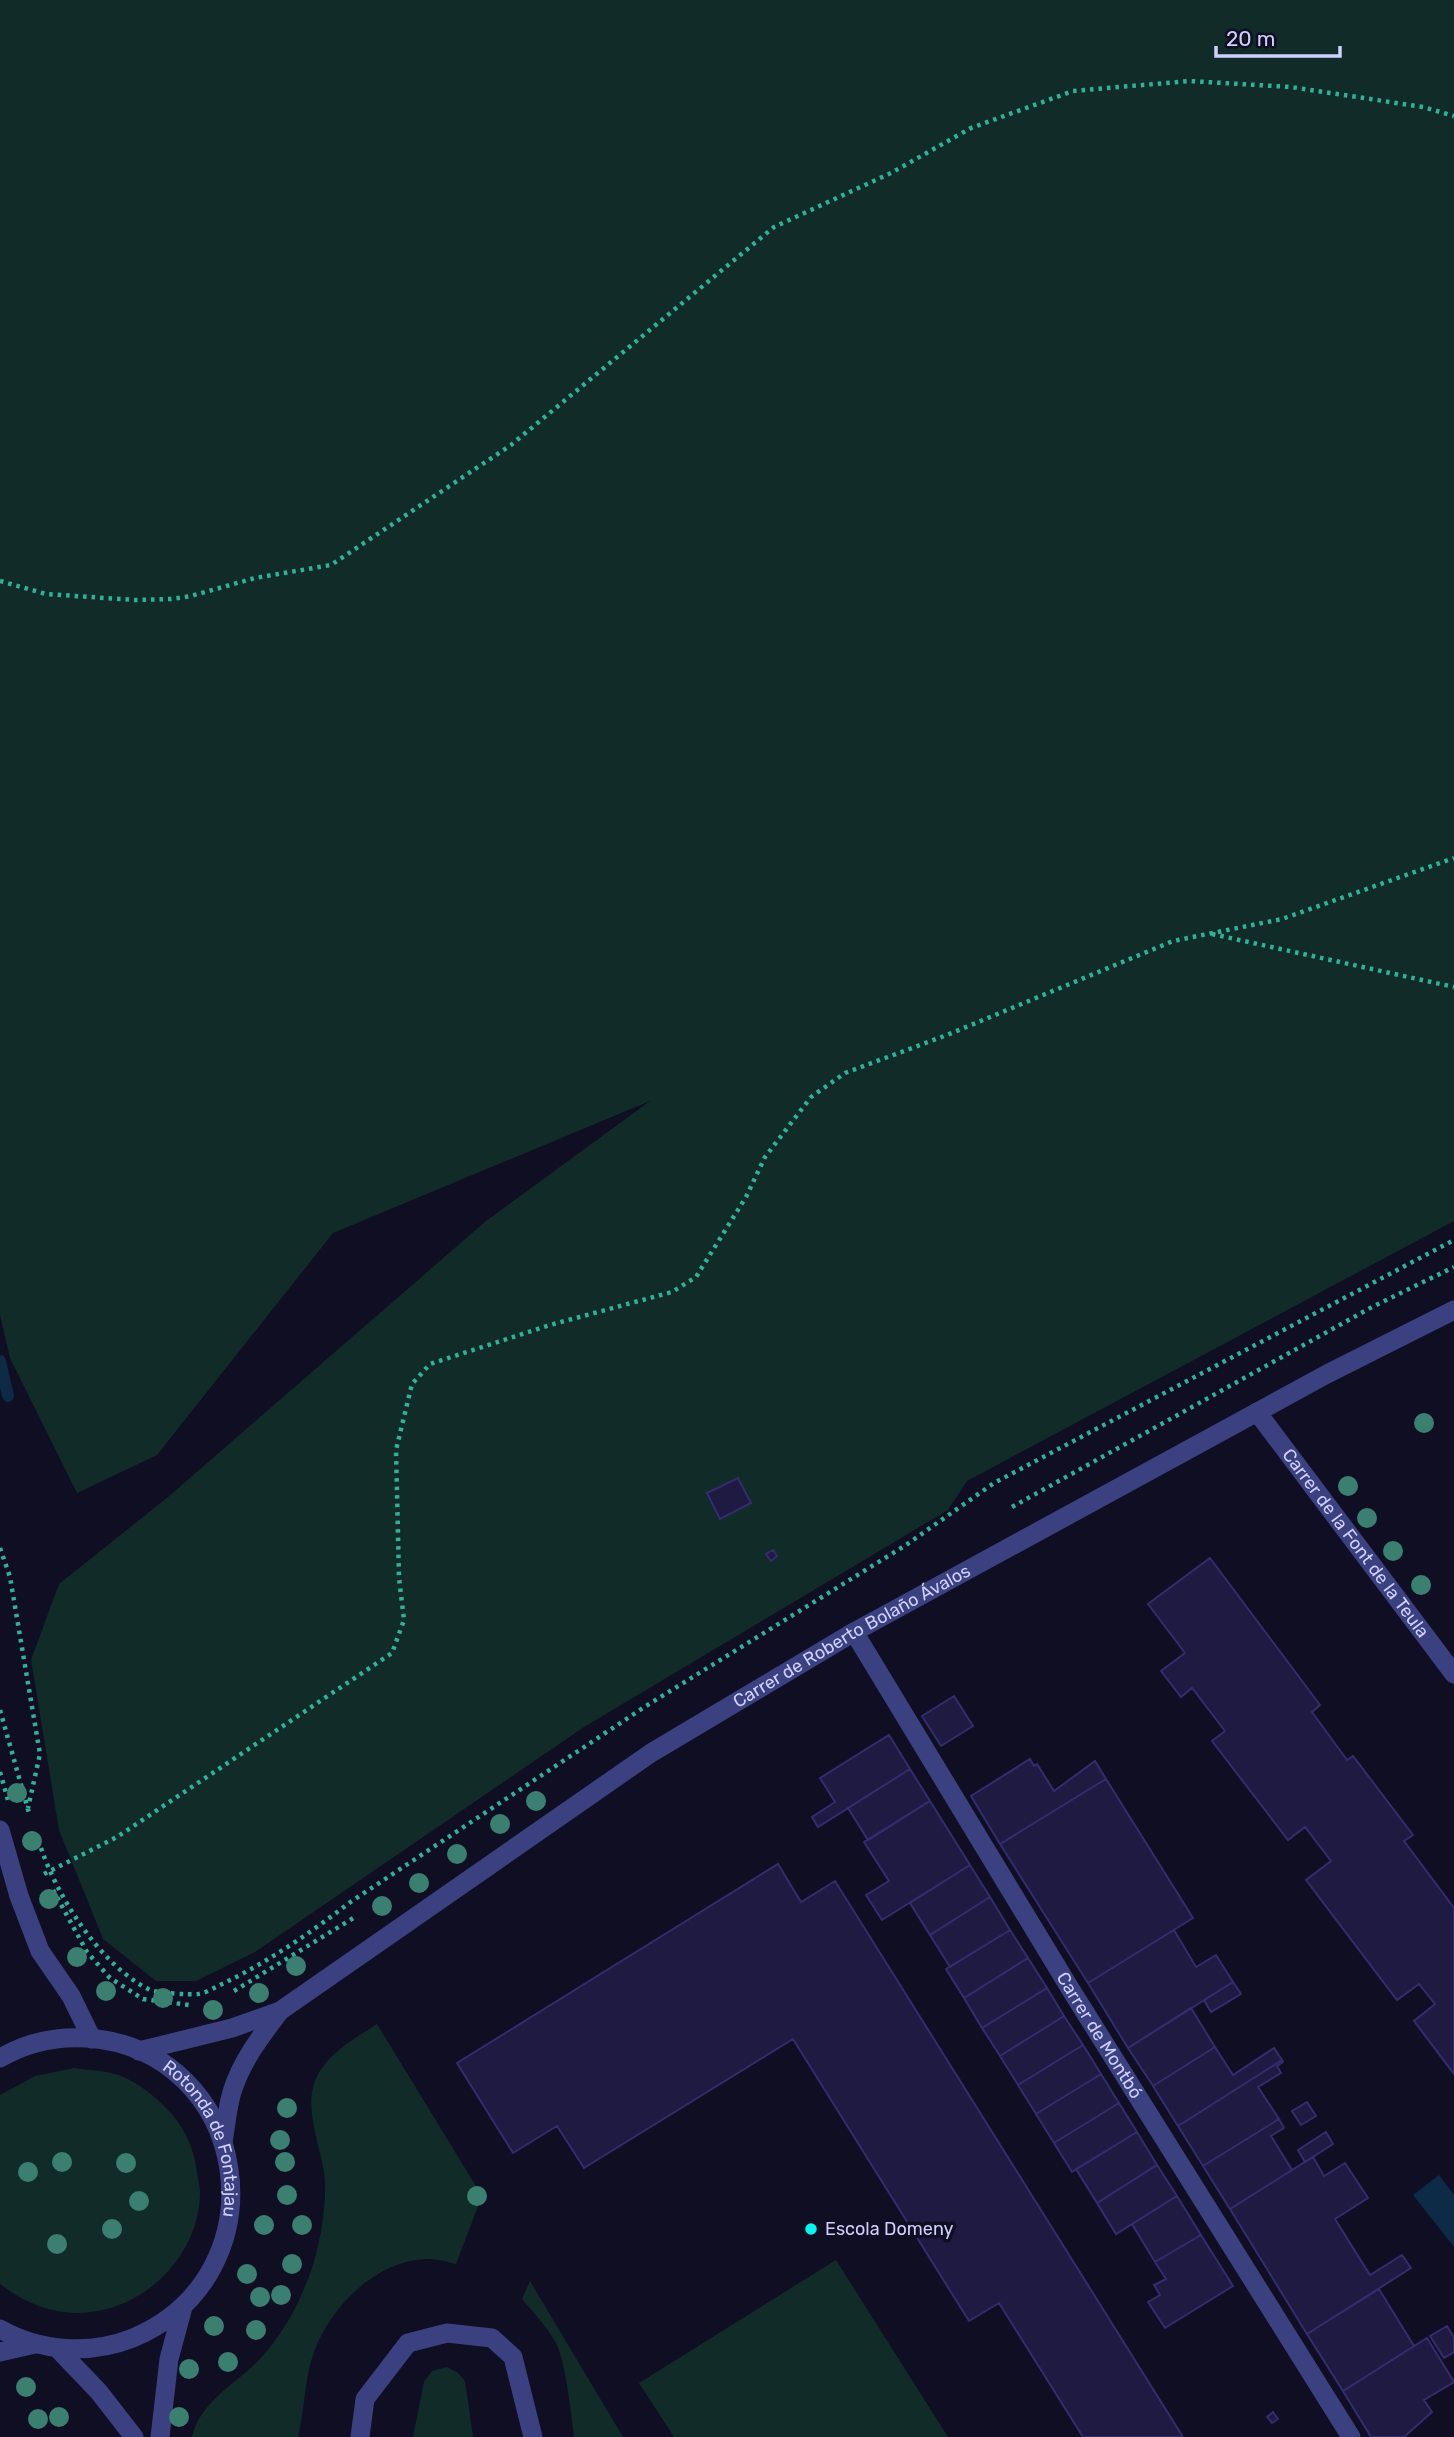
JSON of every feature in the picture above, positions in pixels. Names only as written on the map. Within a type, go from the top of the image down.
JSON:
[{"type":"street","name":"Carrer de Roberto Bolaño Ávalos","points":[[139,2051],[232,2028],[280,2011],[652,1753],[854,1632],[1257,1412],[1454,1310]]},
{"type":"street","name":"Carrer de la Font de la Teula","points":[[1257,1412],[1454,1675]]},
{"type":"street","name":"Carrer de Montbó","points":[[854,1632],[1071,1990],[1351,2437]]},
{"type":"street","points":[[0,1830],[19,1896],[40,1951],[71,1996],[92,2039]]},
{"type":"street","name":"Carrer de Roberto Bolaño Ávalos","points":[[223,2142],[231,2094],[239,2073],[258,2040],[280,2011]]},
{"type":"street","name":"Rotonda de Fontajau","points":[[0,2058],[22,2047],[57,2039],[92,2039],[121,2044],[161,2063],[199,2097],[213,2119],[223,2142],[230,2171],[232,2201],[228,2231],[217,2258],[202,2284],[183,2307],[165,2321],[124,2341],[80,2349],[35,2344],[0,2329]]},
{"type":"street","points":[[160,2437],[169,2359],[183,2307]]},
{"type":"street","points":[[360,2437],[365,2399],[408,2343],[447,2333],[492,2338],[513,2357],[533,2437]]},
{"type":"street","points":[[0,2352],[35,2344]]},
{"type":"street","points":[[57,2348],[99,2392],[134,2437]]},
{"type":"path","points":[[0,581],[47,594],[135,600],[171,599],[233,586],[255,578],[331,565],[512,445],[774,227],[891,173],[971,128],[1073,91],[1189,80],[1291,87],[1423,107],[1454,116]]},
{"type":"path","points":[[50,1873],[117,1837],[391,1653],[404,1620],[399,1578],[396,1450],[412,1384],[430,1364],[550,1325],[672,1292],[696,1277],[721,1241],[765,1157],[811,1097],[845,1073],[947,1035],[1173,941],[1282,919],[1454,858]]},
{"type":"path","points":[[1210,933],[1454,987]]},
{"type":"path","points":[[36,1835],[50,1873],[87,1936],[122,1970],[152,1991],[200,1994],[241,1975],[321,1924],[646,1706],[906,1545],[994,1483],[1454,1240]]},
{"type":"path","points":[[0,1548],[10,1577],[40,1754],[28,1810]]},
{"type":"path","points":[[0,1710],[32,1823]]},
{"type":"green space","points":[[0,0],[1454,0],[1454,1221],[967,1481],[948,1510],[584,1727],[255,1952],[196,1981],[156,1981],[103,1939],[59,1830],[31,1660],[59,1584],[168,1497],[486,1221],[650,1101],[333,1233],[157,1455],[77,1493],[10,1358],[0,1315]]},
{"type":"green space","points":[[377,2024],[482,2196],[456,2264],[430,2259],[392,2267],[358,2288],[344,2303],[321,2335],[314,2352],[298,2437],[192,2437],[196,2424],[211,2403],[270,2348],[304,2290],[318,2244],[325,2201],[325,2180],[312,2111],[314,2084],[325,2063],[346,2044]]},
{"type":"green space","points":[[74,2068],[106,2072],[126,2078],[165,2107],[182,2128],[190,2145],[200,2191],[197,2219],[188,2242],[174,2264],[157,2282],[136,2297],[113,2307],[89,2312],[63,2312],[38,2306],[0,2284],[0,2095],[35,2076]]},
{"type":"green space","points":[[836,2260],[948,2437],[674,2437],[639,2383]]},
{"type":"green space","points":[[530,2281],[623,2437],[574,2437],[560,2352],[549,2331],[522,2299]]},
{"type":"green space","points":[[447,2367],[465,2381],[473,2437],[413,2437],[424,2382],[432,2371]]},
{"type":"water","points":[[1439,2175],[1454,2195],[1454,2247],[1413,2195]]},
{"type":"building","points":[[738,1478],[751,1503],[720,1519],[707,1493]]},
{"type":"building","points":[[773,1550],[777,1556],[771,1561],[766,1554]]},
{"type":"building","points":[[1210,1558],[1320,1705],[1312,1712],[1347,1760],[1353,1756],[1413,1835],[1404,1841],[1454,1908],[1454,2074],[1414,2021],[1435,2004],[1419,1984],[1397,2000],[1306,1880],[1331,1861],[1305,1827],[1288,1840],[1212,1741],[1225,1731],[1192,1688],[1181,1697],[1161,1671],[1185,1653],[1148,1604]]},
{"type":"building","points":[[954,1696],[973,1726],[941,1746],[922,1716]]},
{"type":"building","points":[[889,1735],[910,1769],[818,1827],[812,1817],[835,1802],[820,1778]]},
{"type":"building","points":[[1030,1759],[1034,1766],[1037,1764],[1054,1791],[1095,1761],[1106,1779],[1000,1844],[971,1796]]},
{"type":"building","points":[[910,1769],[930,1801],[868,1840],[848,1808]]},
{"type":"building","points":[[1106,1779],[1193,1918],[1088,1983],[1000,1844]]},
{"type":"building","points":[[930,1801],[970,1865],[882,1920],[866,1895],[889,1881],[864,1842]]},
{"type":"building","points":[[778,1864],[801,1902],[835,1881],[1183,2437],[1083,2437],[999,2303],[969,2321],[793,2039],[584,2168],[557,2126],[513,2153],[457,2063]]},
{"type":"building","points":[[970,1865],[990,1897],[930,1935],[910,1903]]},
{"type":"building","points":[[990,1897],[1010,1930],[950,1967],[930,1935]]},
{"type":"building","points":[[1010,1930],[1028,1958],[964,1998],[946,1969]]},
{"type":"building","points":[[1174,1930],[1196,1967],[1216,1955],[1233,1982],[1128,2048],[1088,1983]]},
{"type":"building","points":[[1028,1958],[1047,1988],[982,2028],[964,1998]]},
{"type":"building","points":[[1233,1982],[1241,1994],[1211,2012],[1204,2000]]},
{"type":"building","points":[[1047,1988],[1064,2016],[1000,2056],[982,2028]]},
{"type":"building","points":[[1191,2008],[1215,2047],[1153,2086],[1128,2048]]},
{"type":"building","points":[[1064,2016],[1083,2045],[1018,2085],[1000,2056]]},
{"type":"building","points":[[1083,2045],[1101,2074],[1036,2114],[1018,2085]]},
{"type":"building","points":[[1215,2047],[1233,2075],[1274,2048],[1282,2060],[1178,2126],[1153,2086]]},
{"type":"building","points":[[1282,2060],[1277,2066],[1281,2073],[1258,2087],[1279,2119],[1203,2166],[1178,2126]]},
{"type":"building","points":[[1101,2074],[1119,2103],[1054,2143],[1036,2114]]},
{"type":"building","points":[[1307,2102],[1316,2116],[1301,2125],[1292,2111]]},
{"type":"building","points":[[1119,2103],[1137,2132],[1072,2172],[1054,2143]]},
{"type":"building","points":[[1279,2119],[1284,2128],[1271,2136],[1292,2170],[1230,2209],[1203,2166]]},
{"type":"building","points":[[1137,2132],[1157,2165],[1097,2203],[1076,2169]]},
{"type":"building","points":[[1326,2132],[1333,2144],[1305,2162],[1298,2150]]},
{"type":"building","points":[[1313,2157],[1324,2176],[1345,2163],[1368,2198],[1335,2219],[1370,2275],[1402,2255],[1411,2268],[1307,2334],[1230,2209]]},
{"type":"building","points":[[1157,2165],[1177,2196],[1116,2234],[1097,2203]]},
{"type":"building","points":[[1177,2196],[1201,2235],[1155,2262],[1132,2224]]},
{"type":"building","points":[[1201,2235],[1233,2286],[1165,2328],[1148,2302],[1160,2295],[1154,2285],[1166,2279],[1155,2262]]},
{"type":"building","points":[[1379,2289],[1414,2346],[1343,2391],[1307,2334]]},
{"type":"building","points":[[1447,2326],[1454,2338],[1454,2352],[1444,2358],[1430,2336]]},
{"type":"building","points":[[1427,2338],[1454,2382],[1424,2400],[1432,2412],[1404,2437],[1371,2437],[1343,2391]]},
{"type":"building","points":[[1273,2412],[1278,2419],[1272,2423],[1267,2417]]},
{"type":"waterway","points":[[0,1361],[8,1396]]},
{"type":"place","name":"Escola Domeny","points":[[811,2229]]}]
